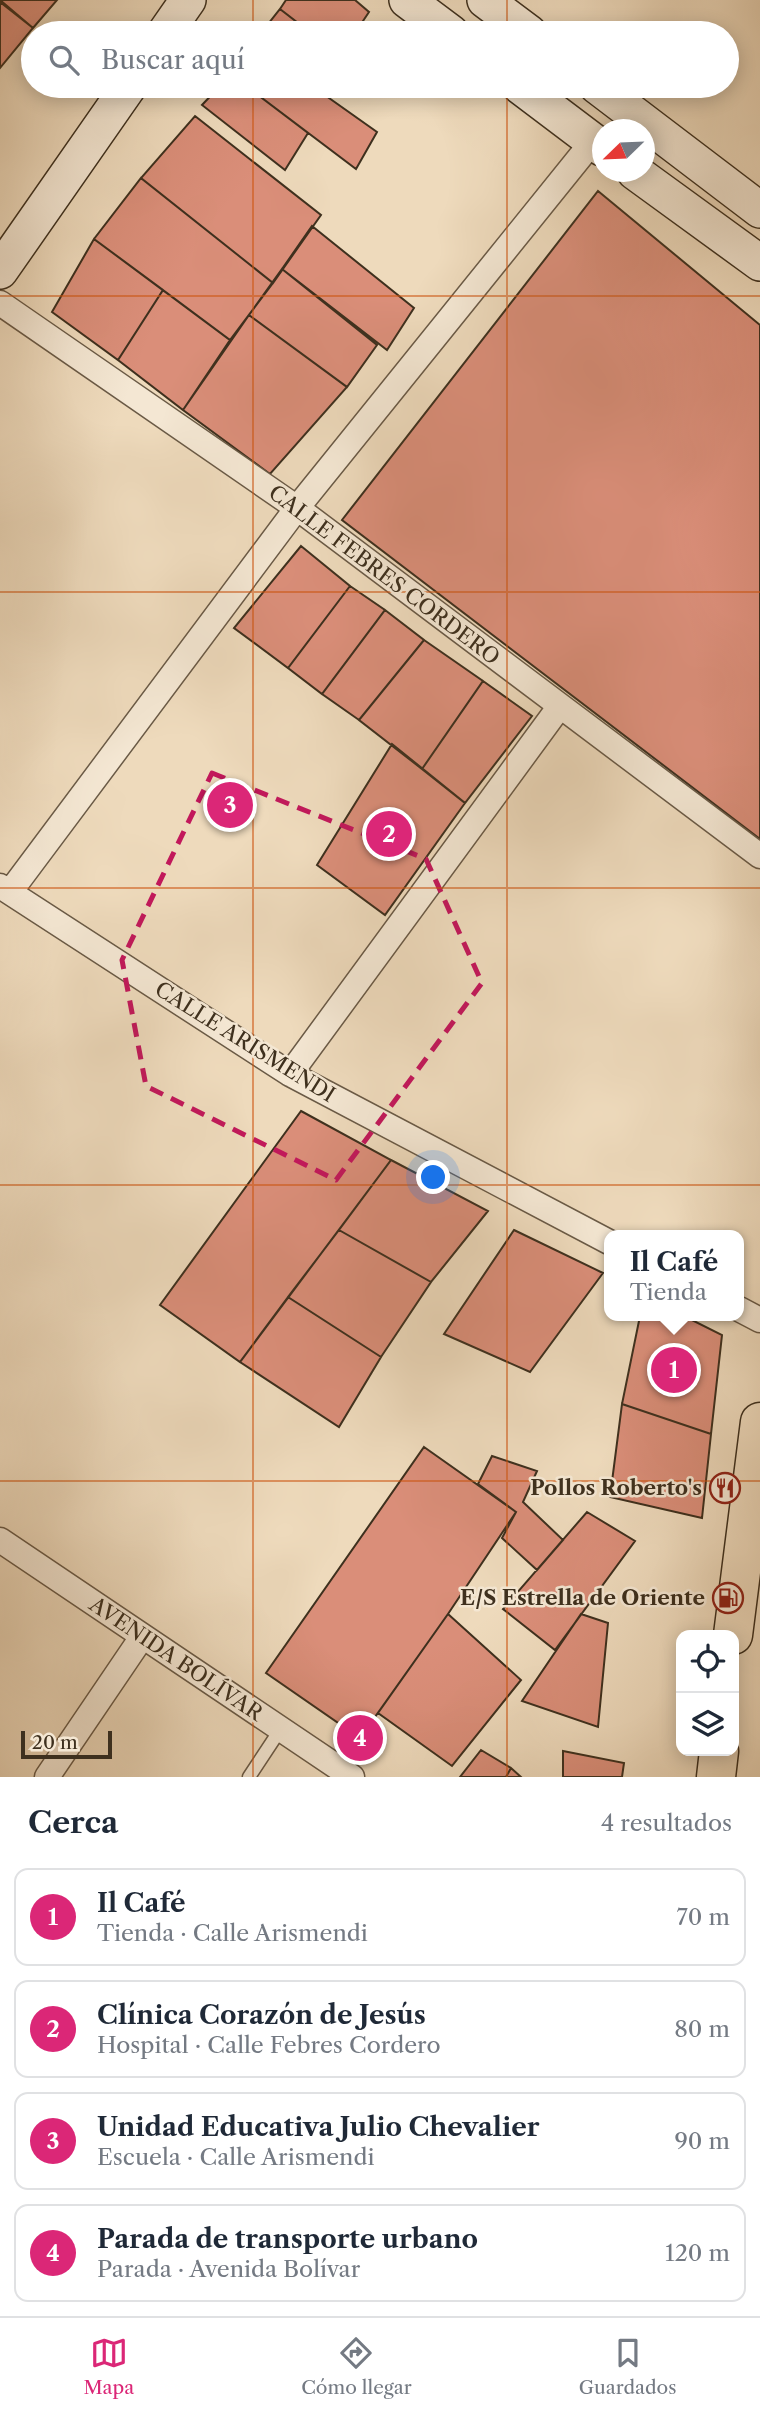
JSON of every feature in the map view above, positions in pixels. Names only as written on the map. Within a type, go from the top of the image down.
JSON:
[{"type":"main road","points":[[734,1630],[760,1422]]},
{"type":"main road","points":[[716,1777],[718,1756]]},
{"type":"street","points":[[173,21],[188,0]]},
{"type":"street","points":[[407,0],[435,21]]},
{"type":"street","points":[[485,0],[513,21]]},
{"type":"street","points":[[0,271],[121,98]]},
{"type":"street","points":[[536,98],[592,140]]},
{"type":"street","points":[[613,98],[760,210]]},
{"type":"street","points":[[5,889],[297,508],[592,151]]},
{"type":"street","points":[[649,182],[760,262]]},
{"type":"street","name":"CALLE FEBRES CORDERO","points":[[0,303],[297,508],[760,856]]},
{"type":"street","points":[[290,1074],[560,706]]},
{"type":"street","name":"CALLE ARISMENDI","points":[[5,889],[290,1074],[604,1238]]},
{"type":"street","points":[[744,1312],[760,1320]]},
{"type":"street","name":"AVENIDA BOLÍVAR","points":[[0,1541],[352,1777]]},
{"type":"street","points":[[47,1777],[142,1637]]},
{"type":"lane","points":[[249,1777],[280,1730]]},
{"type":"highlighted area","points":[[212,773],[426,859],[482,983],[336,1180],[146,1086],[122,960]]},
{"type":"building","points":[[0,0],[57,0],[39,21],[25,21]]},
{"type":"building","points":[[286,0],[355,0],[369,12],[363,21],[296,21],[280,9]]},
{"type":"building","points":[[0,2],[24,21],[21,21],[21,43],[0,68]]},
{"type":"building","points":[[280,9],[296,21],[270,21]]},
{"type":"building","points":[[209,98],[262,98],[308,133],[285,170],[202,105]]},
{"type":"building","points":[[262,98],[329,98],[377,132],[356,169]]},
{"type":"building","points":[[195,116],[321,215],[273,283],[141,178]]},
{"type":"building","points":[[141,178],[273,283],[230,340],[94,239]]},
{"type":"building","points":[[598,191],[760,325],[760,839],[342,520]]},
{"type":"building","points":[[312,226],[414,308],[387,350],[282,269]]},
{"type":"building","points":[[94,239],[163,290],[118,360],[52,312]]},
{"type":"building","points":[[282,269],[377,345],[347,387],[249,315]]},
{"type":"building","points":[[163,290],[230,340],[183,410],[118,360]]},
{"type":"building","points":[[249,315],[347,387],[270,474],[183,410]]},
{"type":"building","points":[[301,546],[350,586],[288,668],[234,628]]},
{"type":"building","points":[[350,586],[385,610],[322,694],[288,668]]},
{"type":"building","points":[[385,610],[424,640],[359,720],[322,694]]},
{"type":"building","points":[[424,640],[483,681],[422,769],[359,720]]},
{"type":"building","points":[[483,681],[532,716],[465,803],[422,769]]},
{"type":"building","points":[[392,744],[465,803],[385,915],[317,865]]},
{"type":"building","points":[[301,1111],[391,1160],[240,1362],[160,1305]]},
{"type":"building","points":[[391,1160],[488,1211],[431,1282],[339,1230]]},
{"type":"building","points":[[339,1230],[431,1282],[381,1357],[288,1297]]},
{"type":"building","points":[[514,1230],[603,1273],[530,1372],[444,1334]]},
{"type":"building","points":[[288,1297],[381,1357],[339,1427],[240,1362]]},
{"type":"building","points":[[639,1321],[694,1321],[722,1335],[711,1434],[622,1404]]},
{"type":"building","points":[[622,1404],[711,1434],[702,1518],[610,1497]]},
{"type":"building","points":[[424,1447],[516,1512],[360,1738],[266,1673]]},
{"type":"building","points":[[492,1456],[537,1471],[523,1502],[563,1540],[537,1570],[502,1538],[516,1512],[478,1484]]},
{"type":"building","points":[[587,1512],[635,1541],[555,1650],[503,1609]]},
{"type":"building","points":[[448,1614],[521,1680],[452,1766],[378,1713]]},
{"type":"building","points":[[581,1614],[608,1623],[598,1727],[522,1701]]},
{"type":"building","points":[[481,1750],[511,1768],[506,1777],[460,1777]]},
{"type":"building","points":[[563,1751],[624,1763],[622,1777],[563,1777]]},
{"type":"building","points":[[511,1768],[521,1777],[506,1777]]},
{"type":"place","name":"Unidad Educativa Julio Chevalier","points":[[230,805]]},
{"type":"place","name":"Clínica Corazón de Jesús","points":[[389,834]]},
{"type":"place","name":"Il Café","points":[[674,1370]]},
{"type":"place","name":"Pollos Roberto's","points":[[725,1488]]},
{"type":"place","name":"E/S Estrella de Oriente","points":[[728,1598]]},
{"type":"place","name":"Parada de transporte urbano","points":[[360,1738]]}]
